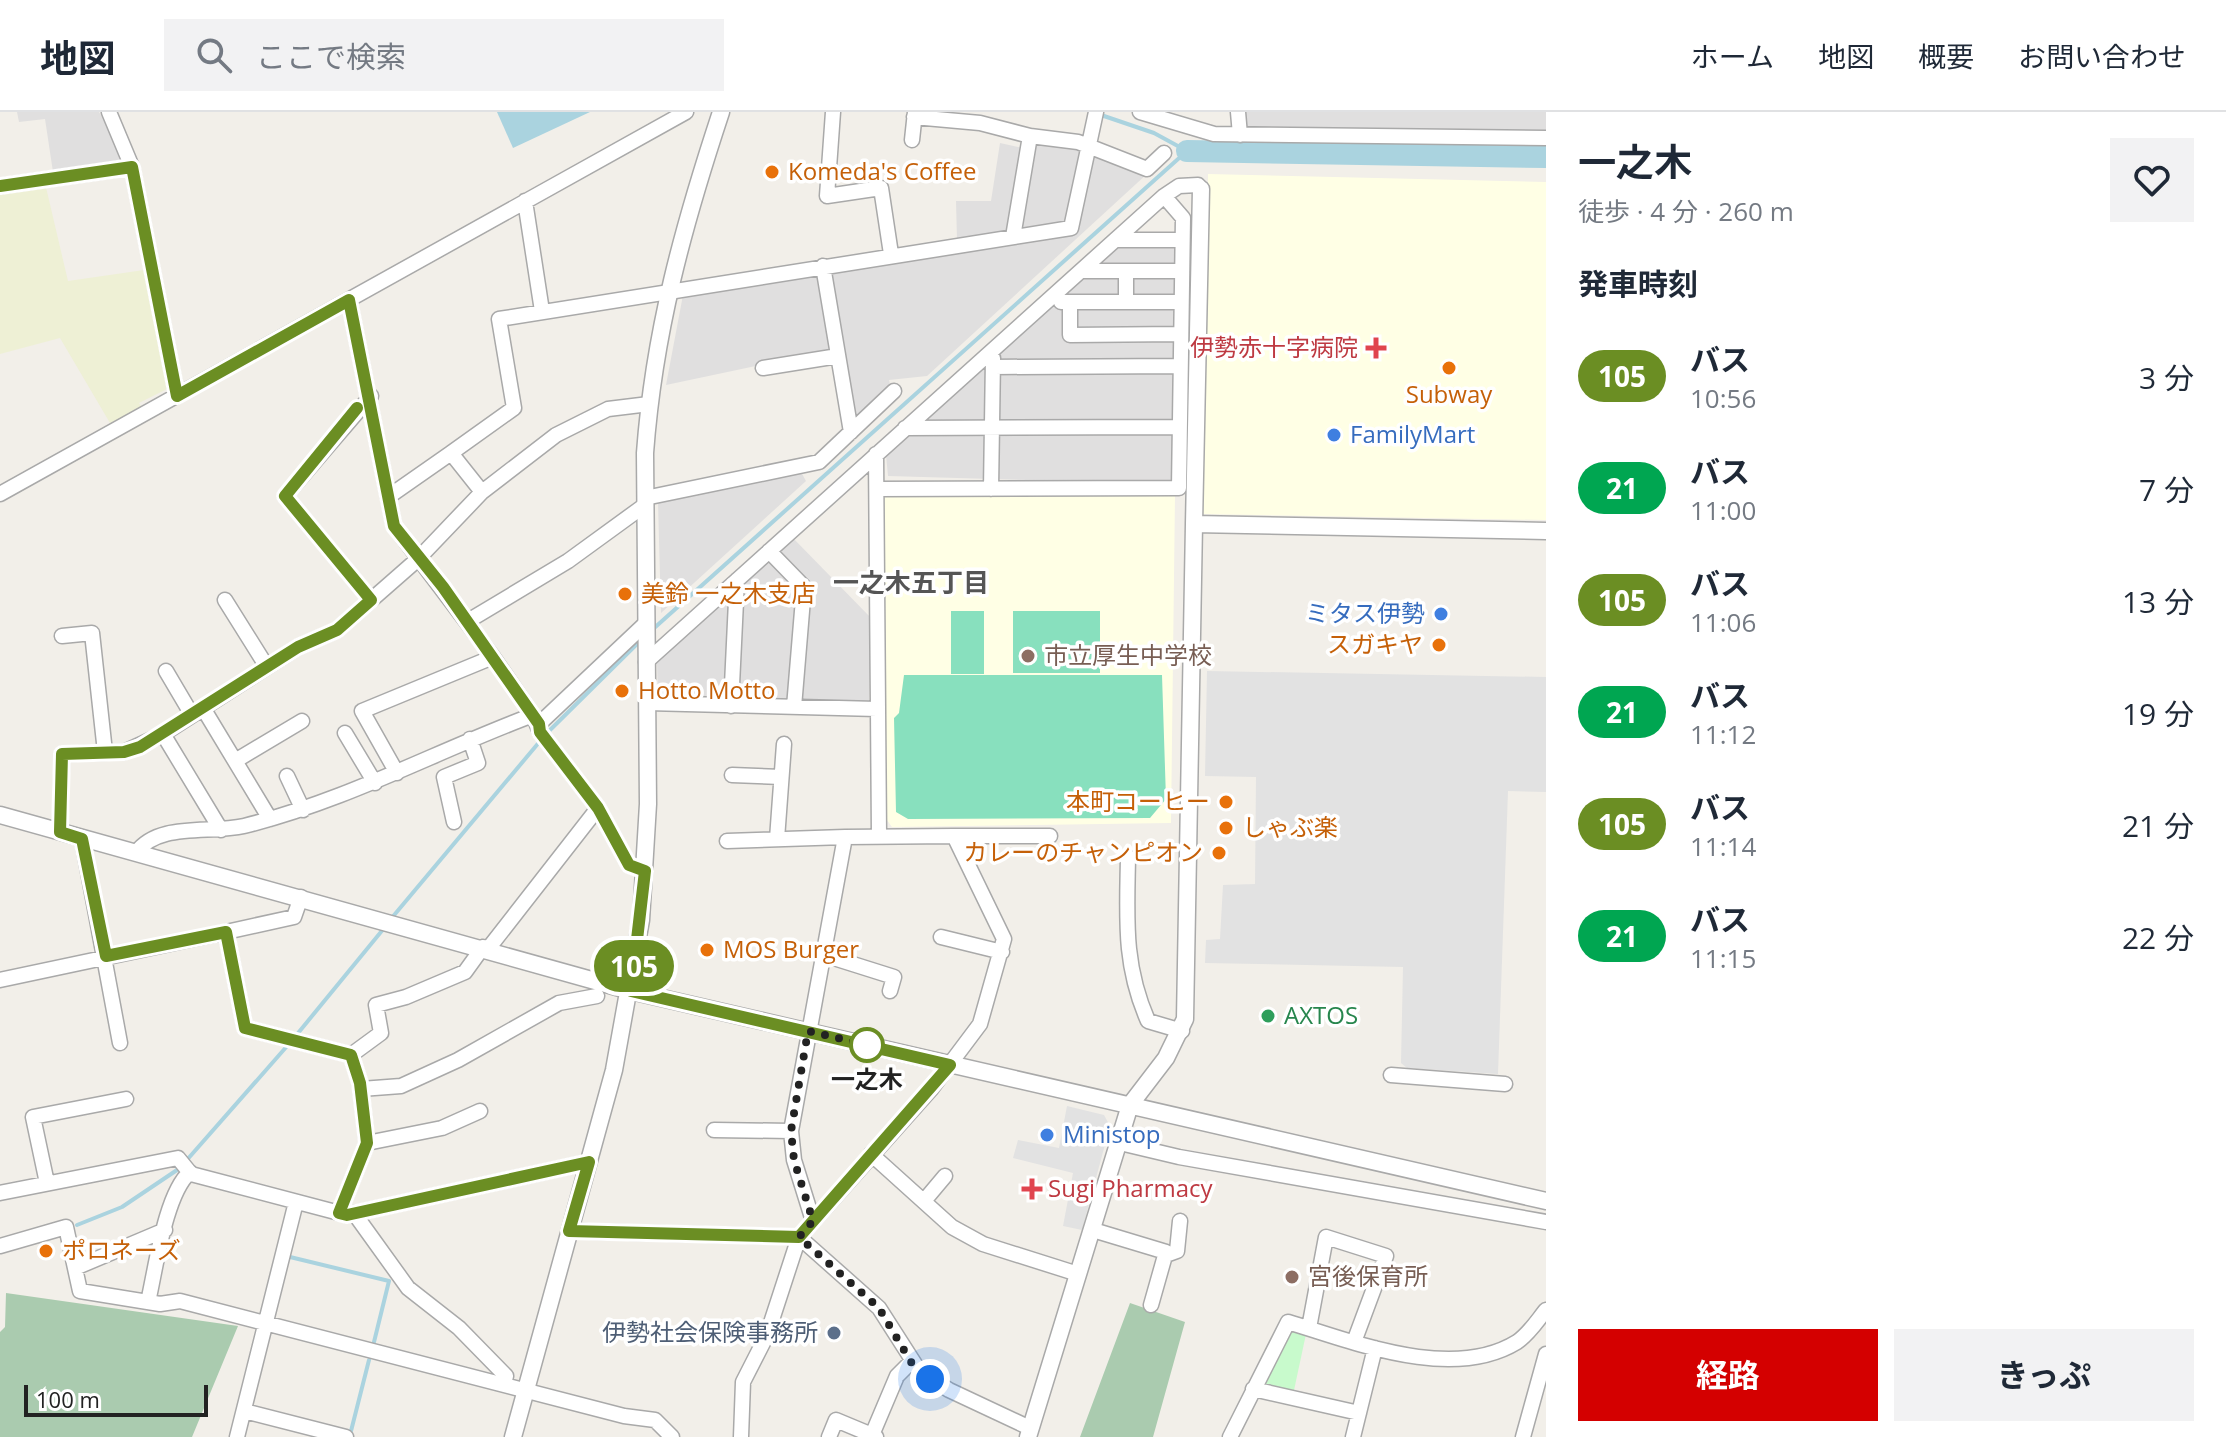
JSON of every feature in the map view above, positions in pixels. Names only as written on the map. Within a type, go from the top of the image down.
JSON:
[{"type":"street","points":[[109,112],[132,167],[177,396]]},
{"type":"street","points":[[0,494],[686,112]]},
{"type":"street","points":[[513,1437],[589,1162],[631,991],[645,871],[645,502],[649,404],[667,291],[721,112]]},
{"type":"street","points":[[833,112],[827,196],[881,188],[891,254]]},
{"type":"street","points":[[1140,112],[1204,132],[1240,135],[1546,138]]},
{"type":"street","points":[[1238,112],[1240,135]]},
{"type":"street","points":[[912,140],[914,115],[980,123],[1030,136],[1050,136],[1089,146],[1147,169],[1164,153]]},
{"type":"street","points":[[388,497],[514,408],[499,319],[891,254],[1071,228],[1093,118]]},
{"type":"street","points":[[1013,237],[1030,136]]},
{"type":"street","points":[[0,186],[132,167]]},
{"type":"street","points":[[569,1231],[799,1237],[879,1308],[911,1362],[949,1390],[1029,1432],[1130,1105],[1182,1031],[1186,1007],[1201,189],[1198,185],[1184,184],[1164,196],[737,580],[646,655]]},
{"type":"street","points":[[877,489],[1179,488],[1183,218],[1164,196]]},
{"type":"street","points":[[525,201],[542,311]]},
{"type":"street","points":[[1116,240],[1182,240]]},
{"type":"street","points":[[823,266],[851,432]]},
{"type":"street","points":[[1081,271],[1182,271]]},
{"type":"street","points":[[1126,271],[1126,302]]},
{"type":"street","points":[[349,300],[371,396],[394,526],[468,621],[598,808],[629,865],[645,871]]},
{"type":"street","points":[[1046,302],[1181,302]]},
{"type":"street","points":[[1070,302],[1070,335],[1180,334]]},
{"type":"street","points":[[991,489],[993,349]]},
{"type":"street","points":[[763,368],[838,356]]},
{"type":"street","points":[[993,367],[1180,366]]},
{"type":"street","points":[[468,621],[568,561],[645,502],[819,462],[894,391]]},
{"type":"street","points":[[371,396],[357,408],[285,496],[371,600]]},
{"type":"street","points":[[60,832],[62,754],[132,750],[163,734],[298,647],[337,630],[418,559],[482,492],[582,419],[608,409],[649,404]]},
{"type":"street","points":[[905,428],[1179,427]]},
{"type":"street","points":[[451,453],[482,492]]},
{"type":"street","points":[[876,454],[879,836]]},
{"type":"street","points":[[1194,524],[1546,531]]},
{"type":"street","points":[[769,551],[804,587],[794,707]]},
{"type":"street","points":[[731,706],[737,580]]},
{"type":"street","points":[[225,600],[267,667]]},
{"type":"street","points":[[136,853],[155,835],[221,830],[303,810],[375,783],[470,739],[541,728],[646,624]]},
{"type":"street","points":[[62,636],[92,633],[105,752]]},
{"type":"street","points":[[397,773],[362,711],[493,657]]},
{"type":"street","points":[[166,671],[235,761],[270,819]]},
{"type":"street","points":[[647,703],[877,709]]},
{"type":"street","points":[[235,761],[302,721]]},
{"type":"street","points":[[345,733],[375,783]]},
{"type":"street","points":[[163,734],[221,830]]},
{"type":"street","points":[[454,822],[444,777],[478,763],[470,739]]},
{"type":"street","points":[[777,839],[784,744]]},
{"type":"street","points":[[732,775],[781,777]]},
{"type":"street","points":[[287,776],[303,810]]},
{"type":"street","points":[[226,932],[245,1028],[351,1055],[381,1033],[376,1005],[406,997],[465,972],[598,808]]},
{"type":"street","points":[[0,815],[486,948],[631,991],[1546,1201]]},
{"type":"street","points":[[727,841],[879,836],[1050,836]]},
{"type":"street","points":[[741,1437],[743,1382],[767,1335],[799,1237],[950,1065],[980,1024],[1002,952],[1001,928],[954,836]]},
{"type":"street","points":[[813,1221],[794,1160],[791,1131],[821,954],[845,837]]},
{"type":"street","points":[[82,839],[120,1043]]},
{"type":"street","points":[[1128,857],[1126,945],[1134,990],[1148,1021],[1182,1031]]},
{"type":"street","points":[[0,980],[294,917],[301,897]]},
{"type":"street","points":[[941,937],[1002,952]]},
{"type":"street","points":[[821,954],[892,984],[902,973],[904,964]]},
{"type":"street","points":[[361,1089],[401,1086],[458,1060],[559,1003],[597,996]]},
{"type":"street","points":[[347,1213],[367,1143],[361,1089],[351,1055]]},
{"type":"street","points":[[1391,1075],[1505,1084]]},
{"type":"street","points":[[47,1183],[33,1117],[126,1099]]},
{"type":"street","points":[[367,1143],[442,1128],[480,1111]]},
{"type":"street","points":[[714,1130],[791,1131]]},
{"type":"street","points":[[1120,1143],[1179,1157],[1546,1222]]},
{"type":"street","points":[[871,1154],[952,1227],[983,1244],[1078,1274]]},
{"type":"street","points":[[1,1189],[178,1158],[189,1172],[347,1213],[589,1162]]},
{"type":"street","points":[[148,1302],[174,1197],[181,1180],[189,1172]]},
{"type":"street","points":[[924,1201],[945,1176]]},
{"type":"street","points":[[237,1437],[296,1202]]},
{"type":"street","points":[[347,1213],[408,1288],[485,1353],[506,1376],[504,1384]]},
{"type":"street","points":[[1166,1255],[1177,1251],[1180,1221]]},
{"type":"street","points":[[0,1245],[66,1227],[80,1291],[148,1302],[180,1301],[266,1322],[624,1416],[655,1420],[672,1437]]},
{"type":"street","points":[[75,1268],[165,1230]]},
{"type":"street","points":[[1093,1230],[1166,1252],[1166,1255]]},
{"type":"street","points":[[1309,1328],[1326,1237],[1386,1256],[1354,1342]]},
{"type":"street","points":[[1151,1305],[1166,1255]]},
{"type":"street","points":[[1230,1437],[1288,1322],[1375,1348],[1425,1359],[1490,1352],[1519,1341],[1546,1310]]},
{"type":"street","points":[[1353,1437],[1375,1348]]},
{"type":"street","points":[[1523,1437],[1546,1354]]},
{"type":"street","points":[[829,1437],[836,1420],[874,1436],[897,1376],[911,1362]]},
{"type":"street","points":[[1253,1389],[1359,1413]]},
{"type":"street","points":[[244,1411],[345,1437]]},
{"type":"shaded area","points":[[17,112],[99,112],[118,144],[120,161],[53,172],[45,119],[19,122]]},
{"type":"shaded area","points":[[1243,112],[1546,112],[1546,131],[1249,130],[1244,124]]},
{"type":"shaded area","points":[[1000,143],[1023,148],[1009,232],[957,240],[956,201],[991,201]]},
{"type":"shaded area","points":[[1034,143],[1084,149],[1068,225],[1017,234]]},
{"type":"shaded area","points":[[1092,153],[1148,173],[927,376],[889,380],[891,389],[853,424],[827,268],[1073,231]]},
{"type":"shaded area","name":"伊勢赤十字病院","points":[[1208,174],[1546,182],[1546,520],[1203,514]]},
{"type":"shaded area","points":[[45,183],[68,281],[144,270],[169,388],[139,403],[142,408],[110,423],[60,338],[0,354],[0,191]]},
{"type":"shaded area","points":[[1119,243],[1180,246],[1175,480],[1170,484],[888,476],[886,455]]},
{"type":"shaded area","points":[[819,272],[832,350],[666,385],[683,295]]},
{"type":"shaded area","points":[[801,472],[806,481],[661,613],[658,502]]},
{"type":"shaded area","name":"市立厚生中学校","points":[[1175,495],[1171,823],[892,827],[884,816],[881,496]]},
{"type":"shaded area","points":[[793,538],[871,618],[869,701],[658,698],[657,663]]},
{"type":"shaded area","points":[[1207,671],[1546,677],[1546,792],[1508,791],[1498,1074],[1407,1068],[1401,1063],[1403,967],[1205,963],[1206,940],[1220,939],[1223,885],[1255,884],[1256,777],[1205,776]]},
{"type":"shaded area","points":[[1067,1106],[1104,1115],[1110,1126],[1082,1230],[1063,1226],[1073,1173],[1013,1158],[1018,1140],[1059,1148]]},
{"type":"shaded area","points":[[6,1293],[238,1326],[192,1437],[0,1437],[0,1332],[5,1327]]},
{"type":"shaded area","points":[[1130,1303],[1185,1322],[1153,1437],[1080,1437]]},
{"type":"green space","points":[[951,611],[984,611],[984,674],[951,674]]},
{"type":"green space","points":[[1013,611],[1100,611],[1100,673],[1013,673]]},
{"type":"green space","points":[[904,675],[1162,675],[1166,799],[1150,818],[908,819],[896,812],[894,718],[899,713]]},
{"type":"green space","points":[[1294,1331],[1306,1334],[1293,1395],[1268,1388],[1264,1382],[1287,1335]]},
{"type":"water","points":[[497,112],[590,112],[513,148]]},
{"type":"waterway","points":[[652,630],[1187,151],[1154,133],[1101,115]]},
{"type":"waterway","points":[[1187,151],[1546,157]]},
{"type":"waterway","points":[[547,733],[640,641]]},
{"type":"waterway","points":[[390,920],[541,740]]},
{"type":"waterway","points":[[294,1038],[385,927]]},
{"type":"waterway","points":[[186,1161],[288,1045]]},
{"type":"waterway","points":[[77,1225],[122,1207],[180,1168]]},
{"type":"waterway","points":[[290,1257],[389,1281],[374,1342]]},
{"type":"waterway","points":[[350,1435],[369,1360]]},
{"type":"bus line","name":"105","points":[[0,186],[132,167],[177,396],[349,300],[371,396],[394,526],[443,587],[539,724],[540,732],[550,741],[598,808],[629,865],[645,871],[631,991],[950,1065],[799,1237],[793,1234],[569,1231],[589,1162],[347,1215],[339,1213],[367,1143],[360,1083],[351,1055],[299,1044],[276,1033],[245,1028],[226,932],[106,956],[82,839],[60,832],[62,754],[115,753],[140,747],[298,647],[337,630],[371,600],[285,496],[357,408]]},
{"type":"place","name":"Komeda's Coffee","points":[[772,172]]},
{"type":"place","name":"伊勢赤十字病院","points":[[1376,348]]},
{"type":"place","name":"Subway","points":[[1449,368]]},
{"type":"place","name":"FamilyMart","points":[[1334,435]]},
{"type":"place","name":"美鈴 一之木支店","points":[[625,594]]},
{"type":"place","name":"ミタス伊勢","points":[[1441,614]]},
{"type":"place","name":"スガキヤ","points":[[1439,645]]},
{"type":"place","name":"市立厚生中学校","points":[[1028,656]]},
{"type":"place","name":"Hotto Motto","points":[[622,691]]},
{"type":"place","name":"本町コーヒー","points":[[1226,802]]},
{"type":"place","name":"しゃぶ楽","points":[[1226,828]]},
{"type":"place","name":"カレーのチャンピオン","points":[[1219,853]]},
{"type":"place","name":"MOS Burger","points":[[707,950]]},
{"type":"place","name":"AXTOS","points":[[1268,1016]]},
{"type":"place","name":"一之木","points":[[867,1045]]},
{"type":"place","name":"Ministop","points":[[1047,1135]]},
{"type":"place","name":"Sugi Pharmacy","points":[[1032,1189]]},
{"type":"place","name":"ポロネーズ","points":[[46,1251]]},
{"type":"place","name":"宮後保育所","points":[[1292,1277]]},
{"type":"place","name":"伊勢社会保険事務所","points":[[834,1333]]},
{"type":"district","name":"一之木五丁目","points":[[911,583]]},
{"type":"route","points":[[867,1045],[808,1031],[791,1131],[794,1160],[813,1221],[799,1237],[879,1308],[911,1362],[930,1379]]}]
